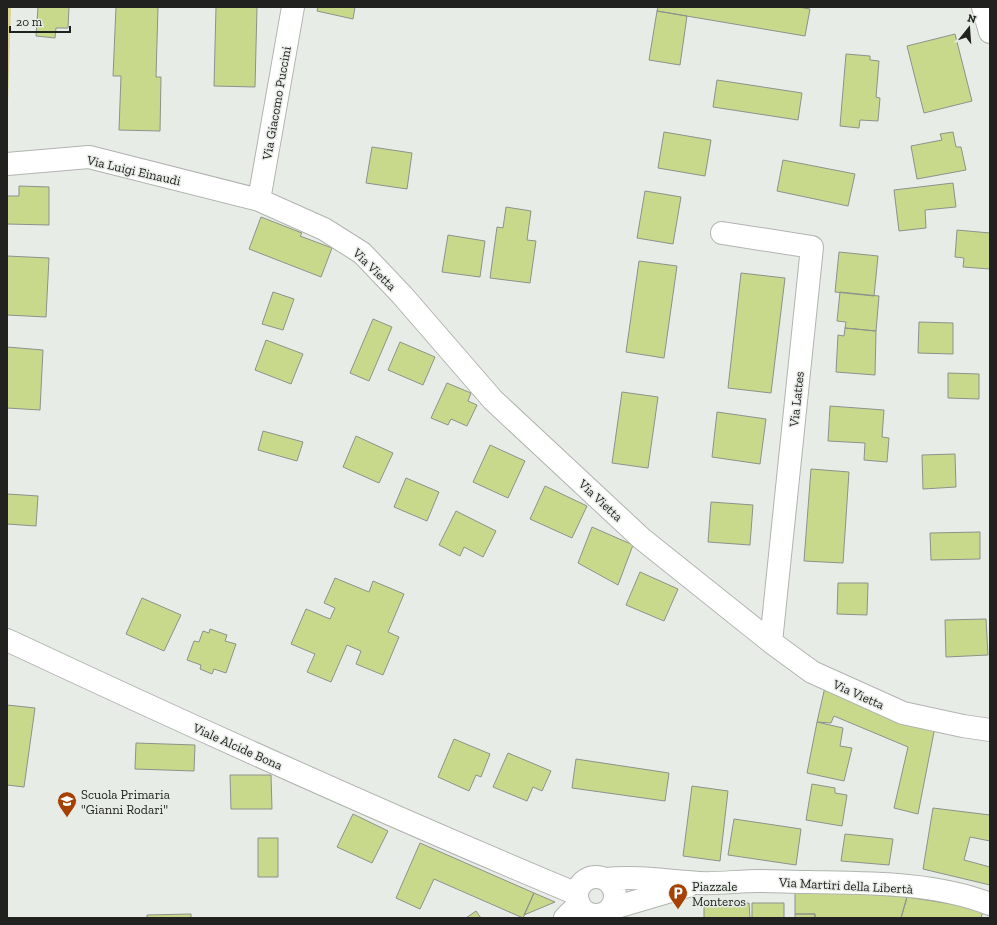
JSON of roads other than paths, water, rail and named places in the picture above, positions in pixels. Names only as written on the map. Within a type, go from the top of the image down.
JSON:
[{"type":"street","name":"Via Giacomo Puccini","points":[[259,200],[293,7]]},
{"type":"street","points":[[983,7],[990,32]]},
{"type":"street","name":"Via Luigi Einaudi","points":[[7,164],[89,157],[259,200]]},
{"type":"street","name":"Via Vietta","points":[[259,200],[324,228],[362,253],[407,301],[492,400],[641,538],[771,642],[812,672],[903,713],[962,726],[990,730]]},
{"type":"street","name":"Via Lattes","points":[[722,233],[812,247],[771,642]]},
{"type":"street","name":"Viale Alcide Bona","points":[[7,640],[118,692],[470,849],[530,867],[589,902]]},
{"type":"street","name":"Via Martiri della Libertà","points":[[589,902],[622,877],[699,883],[760,881],[852,882],[894,885],[960,894],[990,904]]},
{"type":"street","name":"Via Martiri della Libertà","points":[[589,902],[699,883]]},
{"type":"place","name":"Scuola Primaria \"Gianni Rodari\"","points":[[67,818]]},
{"type":"place","name":"Piazzale Monteros","points":[[678,910]]}]
